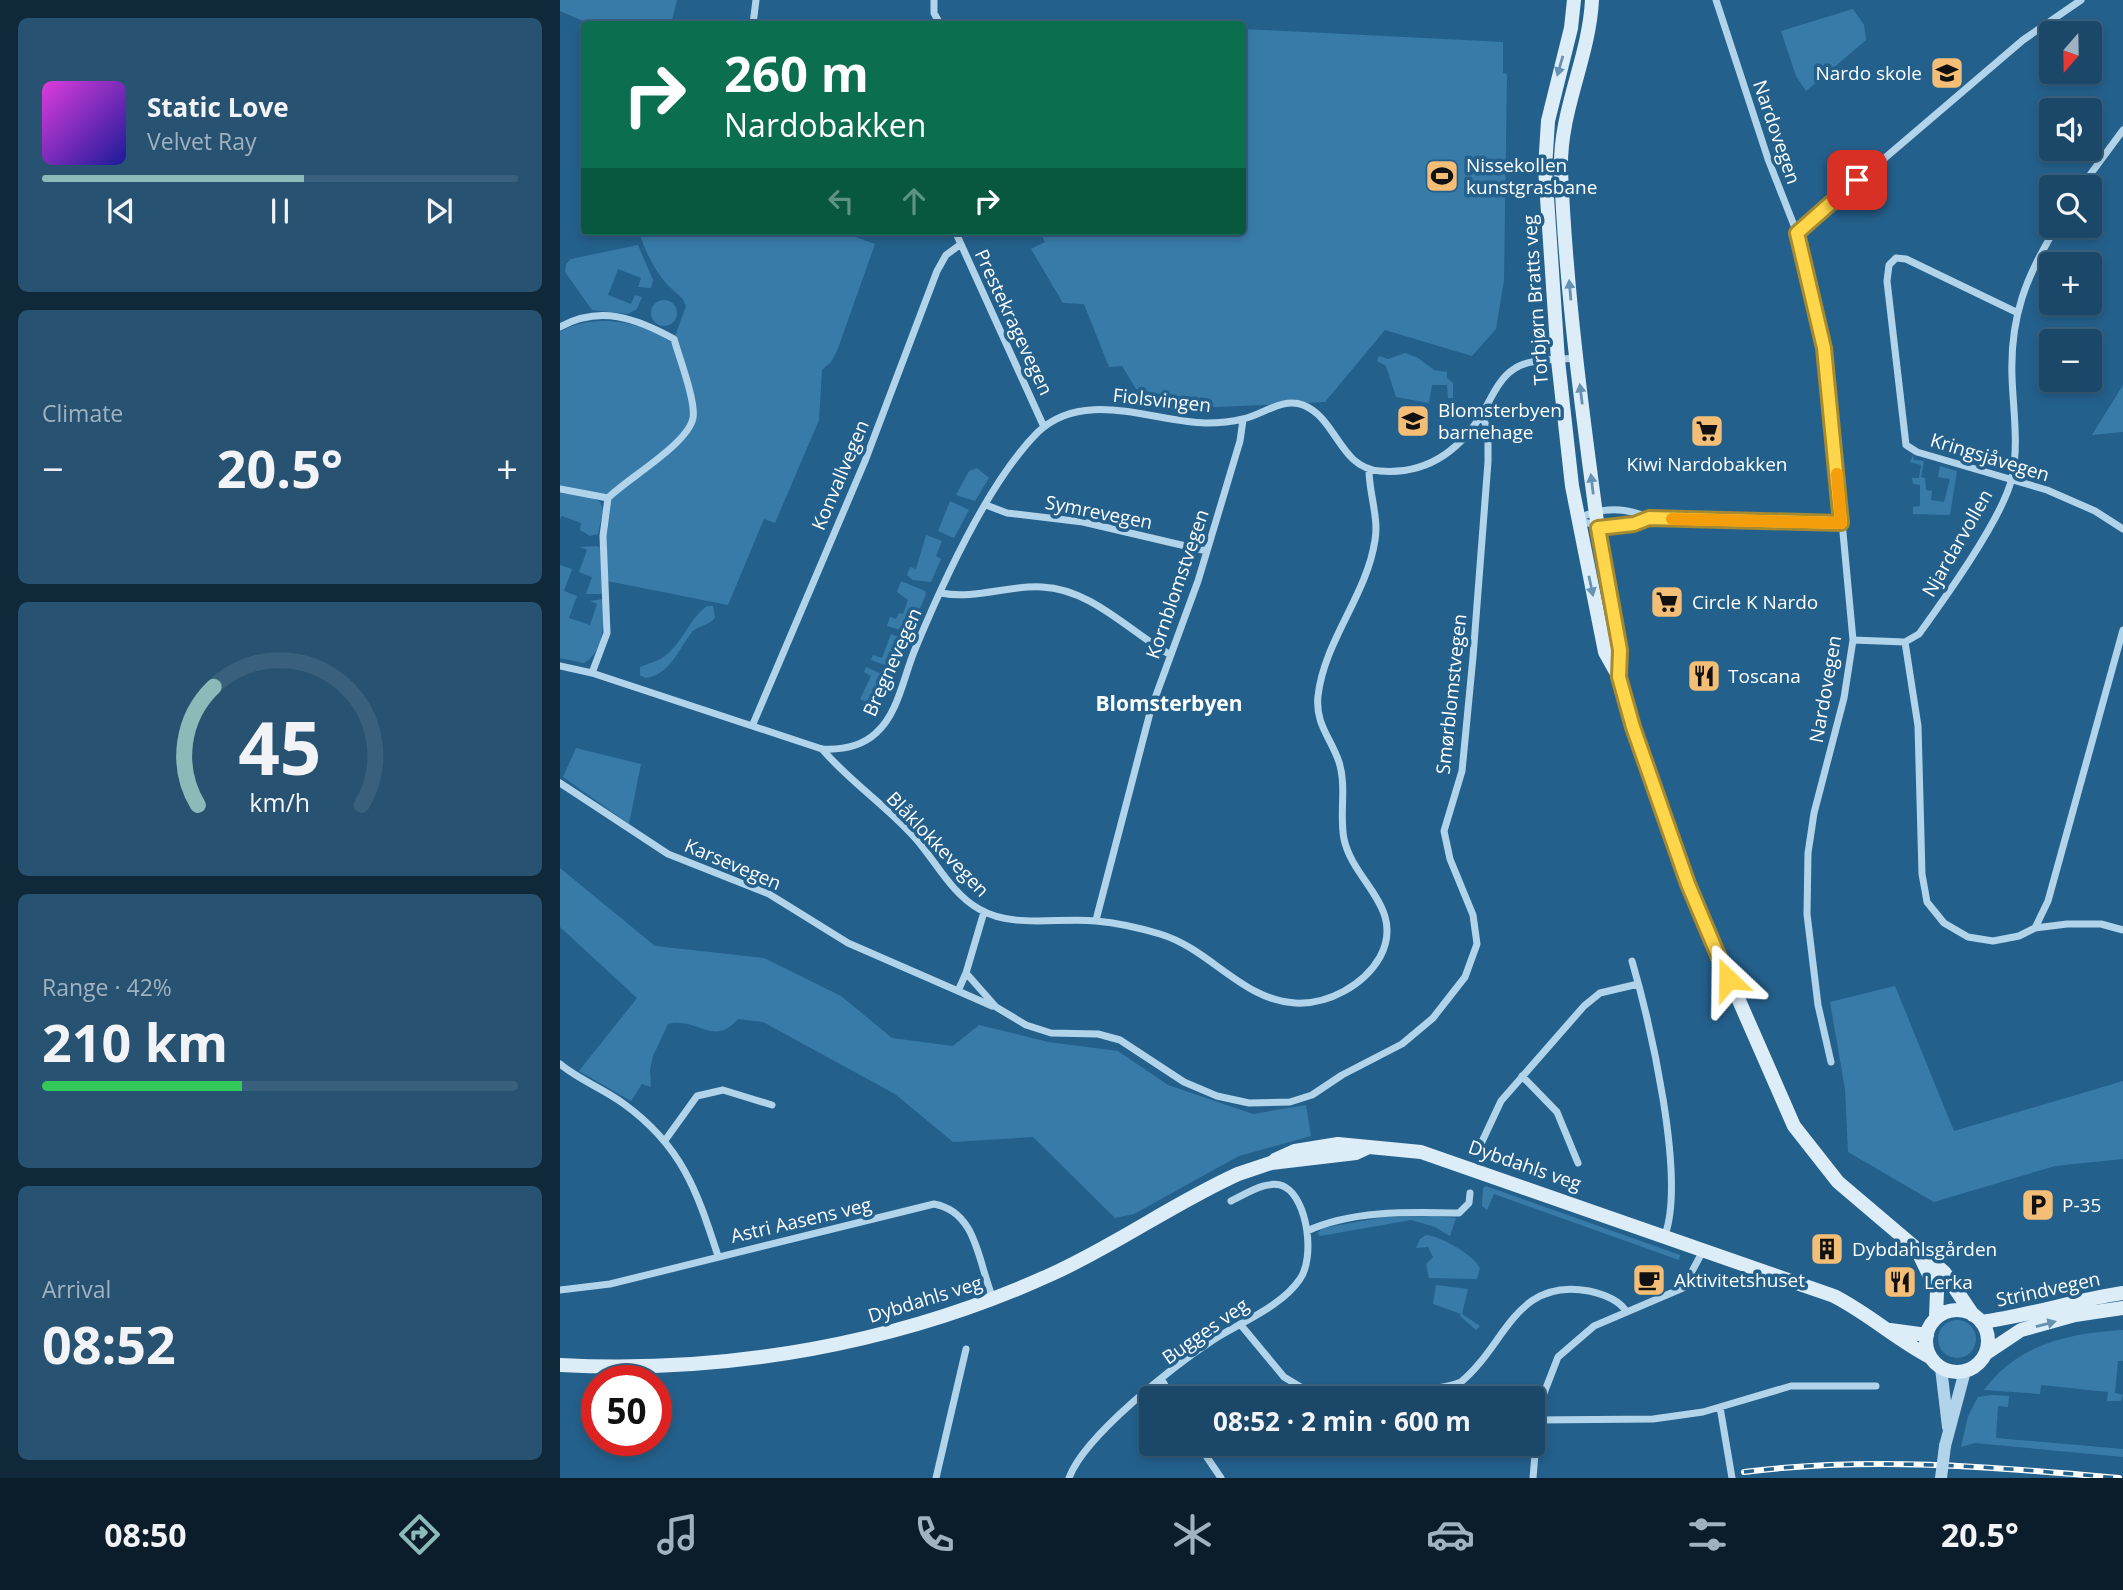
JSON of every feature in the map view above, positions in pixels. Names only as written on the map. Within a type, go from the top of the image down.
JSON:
[{"type":"main road","name":"Torbjørn Bratts veg","points":[[1574,0],[1571,28],[1553,93],[1545,168],[1558,360],[1577,519],[1605,652],[1619,677],[1653,789],[1688,884],[1783,1106],[1804,1142],[1831,1175],[1919,1254],[1931,1259],[1944,1272],[1977,1318]]},
{"type":"main road","name":"Torbjørn Bratts veg","points":[[1592,0],[1588,34],[1566,110],[1561,155],[1577,358],[1598,528],[1620,650],[1619,677]]},
{"type":"main road","name":"Dybdahls veg","points":[[560,1365],[682,1365],[781,1354],[891,1331],[993,1298],[1101,1250],[1221,1181],[1271,1163],[1356,1153],[1369,1147],[1442,1157],[1834,1296],[1890,1330],[1927,1335]]},
{"type":"main road","name":"Torbjørn Bratts veg","points":[[1919,1254],[1937,1291],[1936,1318]]},
{"type":"main road","name":"Strindvegen","points":[[1977,1318],[2017,1318],[2073,1302],[2123,1293]]},
{"type":"main road","name":"Strindvegen","points":[[1985,1354],[2021,1330],[2076,1315],[2123,1308]]},
{"type":"main road","points":[[1953,1311],[1977,1318],[1987,1336],[1985,1354],[1973,1368],[1965,1371],[1936,1363],[1927,1335],[1936,1318],[1953,1311]]},
{"type":"main road","name":"Dybdahls veg","points":[[1890,1330],[1895,1338],[1936,1363]]},
{"type":"street","points":[[753,21],[756,0]]},
{"type":"street","points":[[934,0],[934,13],[938,21]]},
{"type":"street","name":"Nardovegen","points":[[1716,0],[1768,159],[1797,233],[1824,348],[1853,640],[1844,698],[1814,813],[1808,853],[1807,914],[1818,1005],[1830,1062]]},
{"type":"street","points":[[1797,233],[2023,40],[2081,0]]},
{"type":"street","points":[[2090,175],[2123,130]]},
{"type":"street","name":"Prestekragevegen","points":[[957,235],[1044,427]]},
{"type":"street","name":"Njardarvollen","points":[[1905,642],[1919,634],[1945,598],[1994,516],[2011,479],[2015,437],[2012,343],[2016,312],[2034,262],[2049,238]]},
{"type":"street","name":"Konvallvegen","points":[[753,724],[865,461],[937,271],[946,256],[961,244]]},
{"type":"street","name":"Kringsjåvegen","points":[[2016,312],[1906,259],[1896,258],[1889,265],[1887,281],[1906,445],[1917,452],[2073,500],[2123,529]]},
{"type":"street","points":[[560,327],[590,314],[613,316],[636,322],[674,339],[693,419],[675,443],[608,498],[603,536],[607,633],[592,673]]},
{"type":"street","points":[[1369,470],[1404,471],[1431,464],[1460,444],[1512,370],[1577,358]]},
{"type":"street","name":"Fiolsvingen","points":[[1044,427],[1064,416],[1103,409],[1205,423],[1243,420],[1287,403],[1304,405],[1322,420],[1348,456],[1369,470]]},
{"type":"street","name":"Smørblomstvegen","points":[[958,991],[1039,1030],[1098,1034],[1121,1040],[1198,1088],[1232,1100],[1268,1104],[1312,1095],[1342,1075],[1402,1044],[1444,1006],[1470,967],[1477,944],[1473,915],[1450,859],[1444,831],[1462,771],[1472,670],[1488,462],[1488,429],[1481,415]]},
{"type":"street","name":"Kornblomstvegen","points":[[1096,920],[1151,709],[1207,551],[1243,420]]},
{"type":"street","name":"Bregnevegen","points":[[560,666],[592,673],[753,724],[822,749],[836,750],[854,746],[882,726],[941,593],[986,505],[1030,442],[1044,427]]},
{"type":"street","name":"Blåklokkevegen","points":[[822,749],[916,839],[966,900],[984,912],[1028,920],[1096,920],[1148,931],[1184,943],[1201,952],[1252,991],[1287,1002],[1317,1002],[1340,993],[1359,980],[1379,957],[1387,929],[1385,911],[1346,847],[1342,829],[1342,773],[1321,726],[1318,711],[1319,688],[1329,658],[1376,540],[1369,470]]},
{"type":"street","points":[[560,489],[608,498]]},
{"type":"street","name":"Symrevegen","points":[[986,505],[1007,513],[1083,522],[1207,551]]},
{"type":"street","points":[[1577,519],[1596,510],[1636,512],[1649,518],[1841,523]]},
{"type":"street","points":[[1577,519],[1598,528],[1634,524],[1649,518]]},
{"type":"street","points":[[941,593],[961,595],[1026,587],[1066,591],[1093,604],[1169,654]]},
{"type":"street","points":[[2035,928],[2048,901],[2123,630]]},
{"type":"street","points":[[1853,640],[1905,642],[1918,726],[1922,874],[1927,902],[1944,923],[1968,937],[1993,941],[2019,936],[2035,928],[2080,923],[2123,930]]},
{"type":"street","name":"Karsevegen","points":[[560,783],[668,855],[769,894],[848,943],[958,991]]},
{"type":"street","points":[[958,991],[984,912]]},
{"type":"street","points":[[1632,961],[1672,1163],[1673,1202],[1665,1235]]},
{"type":"street","name":"Smørblomstvegen","points":[[966,973],[996,1007]]},
{"type":"street","name":"Dybdahls veg","points":[[1479,1148],[1501,1101],[1593,998],[1611,989],[1638,984]]},
{"type":"street","points":[[560,1063],[621,1101],[666,1139],[694,1186],[718,1256]]},
{"type":"street","name":"Dybdahls veg","points":[[1522,1076],[1557,1112],[1578,1163]]},
{"type":"street","points":[[666,1139],[697,1096],[723,1090],[772,1105]]},
{"type":"street","name":"Bugges veg","points":[[1069,1478],[1075,1464],[1107,1427],[1188,1358],[1287,1293],[1301,1279],[1310,1255],[1307,1231],[1295,1195],[1281,1185],[1271,1184],[1231,1201]]},
{"type":"street","points":[[1307,1231],[1328,1224],[1381,1214],[1459,1213],[1469,1203],[1470,1193]]},
{"type":"street","name":"Astri Aasens veg","points":[[560,1290],[610,1284],[933,1204],[955,1212],[969,1226],[993,1298]]},
{"type":"street","points":[[1545,1386],[1558,1357],[1583,1333],[1626,1311],[1683,1288],[1704,1249]]},
{"type":"street","points":[[1451,1386],[1461,1382],[1526,1304],[1543,1294],[1565,1289],[1593,1292],[1616,1300],[1626,1311]]},
{"type":"street","points":[[1240,1324],[1284,1377],[1299,1386]]},
{"type":"street","points":[[936,1478],[966,1349]]},
{"type":"street","points":[[1936,1363],[1948,1427]]},
{"type":"street","points":[[1941,1478],[1948,1427],[1965,1371]]},
{"type":"street","points":[[1163,1380],[1166,1386]]},
{"type":"street","points":[[1545,1420],[1653,1419],[1720,1407],[1790,1386],[1876,1386]]},
{"type":"street","points":[[1720,1407],[1732,1478]]},
{"type":"street","points":[[1207,1456],[1221,1478]]},
{"type":"street","points":[[1533,1478],[1534,1456]]},
{"type":"shaded area","points":[[560,0],[677,0],[672,21],[583,21],[560,11]]},
{"type":"shaded area","points":[[1853,9],[1864,25],[1866,40],[1806,91],[1796,76],[1781,31]]},
{"type":"shaded area","points":[[1246,29],[1503,42],[1503,73],[1507,74],[1504,280],[1496,329],[1472,356],[1385,330],[1325,402],[1216,407],[1136,389],[1122,366],[1109,367],[1084,304],[1063,303],[1031,249],[1045,242],[1041,235],[1246,235]]},
{"type":"shaded area","points":[[641,235],[850,235],[875,244],[837,351],[831,362],[822,370],[819,420],[775,523],[764,519],[728,605],[607,581],[603,536],[607,498],[560,489],[560,332],[588,322],[620,322],[651,331],[676,347],[674,339],[686,306],[682,298],[666,284],[648,254]]},
{"type":"shaded area","points":[[638,245],[653,280],[651,288],[638,287],[641,278],[618,269],[608,295],[631,304],[635,295],[642,297],[637,309],[628,314],[592,310],[565,272],[566,264],[571,259]]},
{"type":"shaded area","points":[[664,300],[673,304],[677,313],[673,322],[664,326],[655,322],[651,313],[655,304]]},
{"type":"shaded area","points":[[1405,353],[1418,358],[1434,370],[1447,372],[1447,378],[1453,383],[1453,398],[1448,398],[1447,385],[1432,385],[1429,403],[1396,397],[1386,366],[1377,361],[1379,356],[1388,359]]},
{"type":"shaded area","points":[[2123,385],[2123,432],[2092,435]]},
{"type":"shaded area","points":[[1913,455],[1914,460],[1924,461],[1921,477],[1925,478],[1926,490],[1932,491],[1931,500],[1944,502],[1950,479],[1938,477],[1940,466],[1957,471],[1950,515],[1913,514],[1913,507],[1920,506],[1920,485],[1913,484],[1912,478],[1919,478],[1921,465],[1910,462]]},
{"type":"shaded area","points":[[977,468],[989,478],[975,501],[956,495],[969,471]]},
{"type":"shaded area","points":[[560,493],[590,497],[600,502],[603,510],[598,534],[590,536],[580,530],[581,523],[562,516],[560,519]]},
{"type":"shaded area","points":[[950,501],[969,510],[954,538],[938,531]]},
{"type":"shaded area","points":[[926,535],[942,541],[936,556],[941,559],[931,582],[913,580],[907,575],[910,567],[916,569]]},
{"type":"shaded area","points":[[580,547],[600,548],[603,592],[586,594],[592,577],[579,572],[587,550]]},
{"type":"shaded area","points":[[560,565],[572,569],[564,591],[577,596],[569,618],[590,625],[597,604],[590,601],[603,599],[600,643],[591,658],[584,663],[560,658]]},
{"type":"shaded area","points":[[901,581],[925,591],[926,594],[910,633],[887,626],[890,617],[896,619],[899,613],[903,614],[908,600],[897,592]]},
{"type":"shaded area","points":[[707,606],[713,606],[715,618],[692,632],[673,661],[661,672],[645,678],[640,675],[640,667],[665,656]]},
{"type":"shaded area","points":[[891,634],[907,641],[896,669],[871,660],[873,655],[882,658]]},
{"type":"shaded area","points":[[866,667],[891,678],[880,708],[860,699],[871,676],[864,672]]},
{"type":"shaded area","points":[[576,748],[641,764],[629,824],[563,777]]},
{"type":"shaded area","points":[[560,868],[655,946],[764,958],[841,996],[892,1038],[953,1046],[979,1025],[1048,1042],[1118,1051],[1168,1085],[1253,1114],[1306,1105],[1311,1136],[1239,1156],[1134,1214],[1115,1218],[1033,1137],[953,1142],[895,1094],[763,1022],[738,1019],[721,1031],[688,1024],[668,1024],[653,1056],[651,1087],[642,1084],[631,1101],[579,1071],[637,998],[560,927]]},
{"type":"shaded area","points":[[1895,986],[1954,1131],[2123,1081],[2123,1159],[2055,1166],[1934,1202],[1848,1152],[1845,1089],[1830,1002]]},
{"type":"shaded area","points":[[1486,1186],[1680,1255],[1679,1260],[1494,1194],[1487,1210],[1482,1206],[1483,1188]]},
{"type":"shaded area","points":[[1384,1217],[1456,1218],[1450,1236],[1435,1227],[1411,1220],[1320,1236],[1317,1233],[1323,1228]]},
{"type":"shaded area","points":[[1426,1235],[1447,1242],[1477,1263],[1480,1268],[1477,1279],[1429,1278],[1426,1264],[1433,1257],[1428,1247],[1416,1248],[1420,1239]]},
{"type":"shaded area","points":[[1436,1285],[1468,1289],[1462,1314],[1480,1326],[1476,1330],[1461,1314],[1433,1304]]},
{"type":"shaded area","points":[[1957,1320],[1970,1326],[1976,1339],[1970,1352],[1957,1358],[1944,1352],[1938,1339],[1944,1326]]},
{"type":"shaded area","points":[[2123,1330],[2123,1361],[2118,1361],[2115,1393],[2123,1395],[2121,1401],[2107,1401],[2108,1392],[2041,1385],[2040,1394],[1984,1390],[1997,1374],[2012,1362],[2046,1344],[2084,1334]]},
{"type":"shaded area","points":[[2009,1396],[2008,1407],[1998,1406],[1996,1438],[2123,1449],[2123,1457],[1975,1443],[1961,1447],[1968,1416],[1978,1397]]},
{"type":"railway","points":[[1744,1472],[1791,1467],[1885,1464],[1978,1467],[2119,1478]]},
{"type":"slow traffic","points":[[1672,519],[1841,523],[1837,474]]},
{"type":"place","name":"Nardo skole","points":[[1947,73]]},
{"type":"place","name":"Nissekollen kunstgrasbane","points":[[1442,176]]},
{"type":"place","name":"Blomsterbyen barnehage","points":[[1413,421]]},
{"type":"place","name":"Kiwi Nardobakken","points":[[1707,431]]},
{"type":"place","name":"Circle K Nardo","points":[[1667,602]]},
{"type":"place","name":"Toscana","points":[[1704,676]]},
{"type":"place","name":"P-35","points":[[2038,1205]]},
{"type":"place","name":"Dybdahlsgården","points":[[1827,1249]]},
{"type":"place","name":"Aktivitetshuset","points":[[1649,1280]]},
{"type":"place","name":"Lerka","points":[[1900,1282]]},
{"type":"district","name":"Blomsterbyen","points":[[1169,703]]},
{"type":"route","points":[[1728,979],[1688,884],[1633,727],[1619,677],[1620,650],[1598,528],[1634,524],[1649,518],[1841,523],[1824,348],[1817,306],[1797,233],[1857,180]]}]
